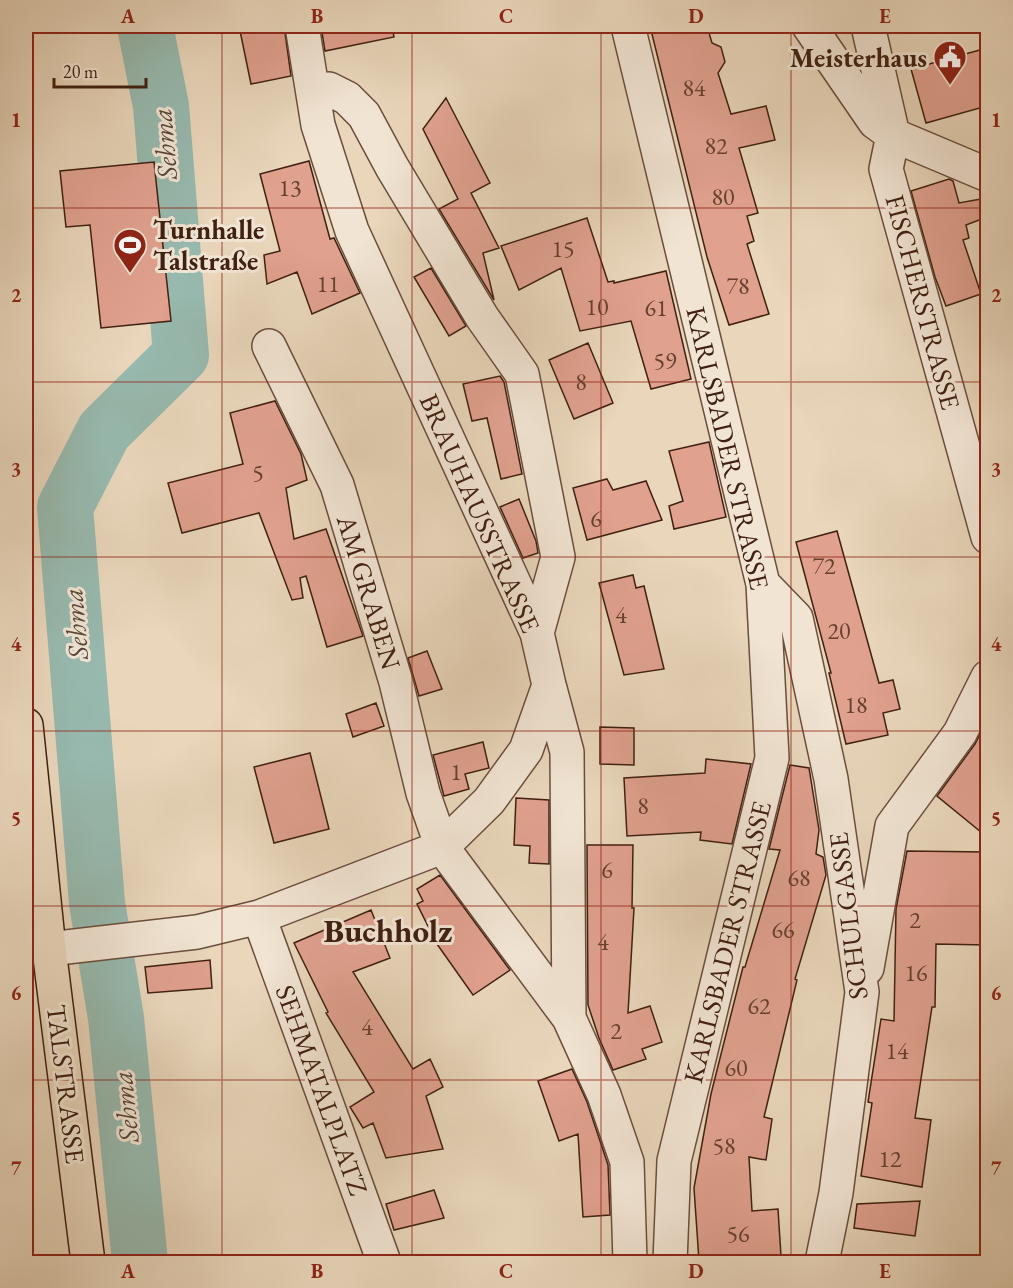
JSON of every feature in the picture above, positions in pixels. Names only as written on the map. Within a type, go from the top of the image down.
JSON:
[{"type":"main road","name":"TALSTRASSE","points":[[26,725],[60,948],[88,1263]]},
{"type":"street","name":"BRAUHAUSSTRASSE","points":[[302,26],[318,125],[352,231],[537,633],[567,752],[569,1018]]},
{"type":"street","name":"KARLSBADER STRASSE","points":[[628,26],[763,584],[772,758],[674,1161],[670,1263]]},
{"type":"street","points":[[809,26],[875,122],[893,135],[987,176]]},
{"type":"street","points":[[868,26],[893,135]]},
{"type":"street","points":[[313,90],[329,89],[347,98],[364,115],[392,167],[476,307],[522,374],[558,557],[537,633]]},
{"type":"street","name":"FISCHERSTRASSE","points":[[893,135],[886,169],[987,537]]},
{"type":"street","name":"AM GRABEN","points":[[269,346],[337,485],[396,682],[423,793],[442,847],[569,1018],[604,1095],[627,1162],[630,1263]]},
{"type":"street","name":"SCHULGASSE","points":[[763,584],[796,618],[831,778],[862,992],[836,1193],[822,1263]]},
{"type":"street","points":[[862,992],[892,826],[960,733],[987,677]]},
{"type":"street","points":[[60,948],[197,932],[259,917],[442,847],[489,801],[526,750],[549,685]]},
{"type":"street","name":"SEHMATALPLATZ","points":[[259,917],[384,1263]]},
{"type":"building","points":[[239,26],[284,26],[291,76],[251,84]]},
{"type":"building","points":[[321,26],[392,26],[394,37],[325,51]]},
{"type":"building","points":[[650,26],[707,26],[712,43],[721,47],[725,62],[718,73],[731,114],[766,106],[775,140],[739,148],[758,213],[747,216],[754,241],[747,244],[769,314],[729,325],[707,257]]},
{"type":"building","points":[[987,48],[987,106],[926,123],[911,69]]},
{"type":"building","points":[[446,98],[490,183],[471,193],[499,248],[483,253],[494,300],[439,209],[458,199],[423,129]]},
{"type":"building","points":[[309,161],[330,239],[334,238],[360,293],[312,314],[297,272],[267,284],[264,255],[280,251],[260,174]]},
{"type":"building","name":"Turnhalle Talstraße","points":[[154,162],[171,321],[101,328],[90,225],[66,227],[60,171]]},
{"type":"building","points":[[949,179],[953,181],[959,203],[987,198],[987,217],[966,225],[969,238],[963,240],[981,294],[946,306],[935,277],[911,191]]},
{"type":"building","points":[[587,218],[608,282],[614,281],[614,283],[666,271],[691,379],[651,389],[631,321],[580,331],[561,268],[519,290],[501,246]]},
{"type":"building","points":[[431,268],[466,326],[449,336],[414,277]]},
{"type":"building","points":[[588,343],[613,403],[574,419],[549,360]]},
{"type":"building","points":[[500,376],[504,382],[522,474],[501,479],[487,418],[472,421],[463,384]]},
{"type":"building","points":[[275,401],[301,454],[307,480],[286,488],[294,539],[326,529],[363,636],[327,647],[306,576],[300,578],[303,598],[292,600],[259,513],[182,533],[168,483],[243,464],[230,413]]},
{"type":"building","points":[[709,442],[726,517],[674,529],[669,506],[683,501],[669,451]]},
{"type":"building","points":[[607,479],[613,490],[646,481],[662,520],[587,540],[573,488]]},
{"type":"building","points":[[519,499],[536,541],[538,553],[523,558],[500,507]]},
{"type":"building","points":[[837,531],[879,683],[893,680],[900,709],[883,713],[888,735],[846,744],[829,673],[831,673],[796,542]]},
{"type":"building","points":[[633,575],[636,588],[644,586],[664,669],[624,675],[599,583]]},
{"type":"building","points":[[427,651],[442,689],[419,696],[408,658]]},
{"type":"building","points":[[376,703],[384,726],[353,737],[346,714]]},
{"type":"building","points":[[987,720],[987,837],[937,796],[975,744]]},
{"type":"building","points":[[600,727],[634,728],[634,765],[600,764]]},
{"type":"building","points":[[483,742],[489,768],[465,774],[469,789],[444,796],[433,755]]},
{"type":"building","points":[[310,753],[329,829],[274,843],[254,767]]},
{"type":"building","points":[[706,759],[751,764],[732,844],[700,840],[701,832],[627,836],[624,778],[705,773]]},
{"type":"building","points":[[790,765],[809,768],[819,830],[816,854],[823,857],[826,875],[795,979],[797,980],[764,1117],[772,1119],[766,1160],[749,1157],[752,1211],[778,1209],[781,1256],[699,1261],[694,1188],[711,1094],[743,967],[745,967],[780,850],[769,849]]},
{"type":"building","points":[[516,798],[549,800],[549,864],[529,863],[530,846],[514,845]]},
{"type":"building","points":[[587,845],[633,845],[632,908],[634,908],[628,1013],[650,1006],[662,1042],[642,1049],[646,1059],[613,1070],[588,1005]]},
{"type":"building","points":[[907,851],[987,852],[987,945],[936,944],[935,1007],[932,1007],[915,1118],[931,1120],[922,1187],[861,1176],[872,1103],[868,1102],[881,1019],[894,1021],[896,909]]},
{"type":"building","points":[[440,875],[510,970],[473,995],[437,944],[417,904],[423,901],[417,889]]},
{"type":"building","points":[[371,910],[390,958],[353,972],[413,1069],[430,1059],[443,1087],[426,1096],[443,1149],[386,1158],[373,1123],[363,1128],[350,1107],[374,1092],[326,1013],[328,1012],[294,943]]},
{"type":"building","points":[[210,960],[212,988],[148,993],[145,967]]},
{"type":"building","points":[[572,1069],[587,1102],[608,1165],[610,1215],[583,1217],[578,1134],[559,1141],[538,1081]]},
{"type":"building","points":[[434,1190],[444,1218],[394,1230],[386,1204]]},
{"type":"building","points":[[920,1201],[915,1236],[854,1228],[857,1204]]},
{"type":"waterway","name":"Sehma","points":[[140,1262],[116,1018],[97,903],[65,507],[104,431],[181,355],[161,106],[145,26]]},
{"type":"place","name":"Meisterhaus","points":[[950,86]]},
{"type":"place","name":"Turnhalle Talstraße","points":[[130,274]]},
{"type":"district","name":"Buchholz","points":[[388,930]]}]
